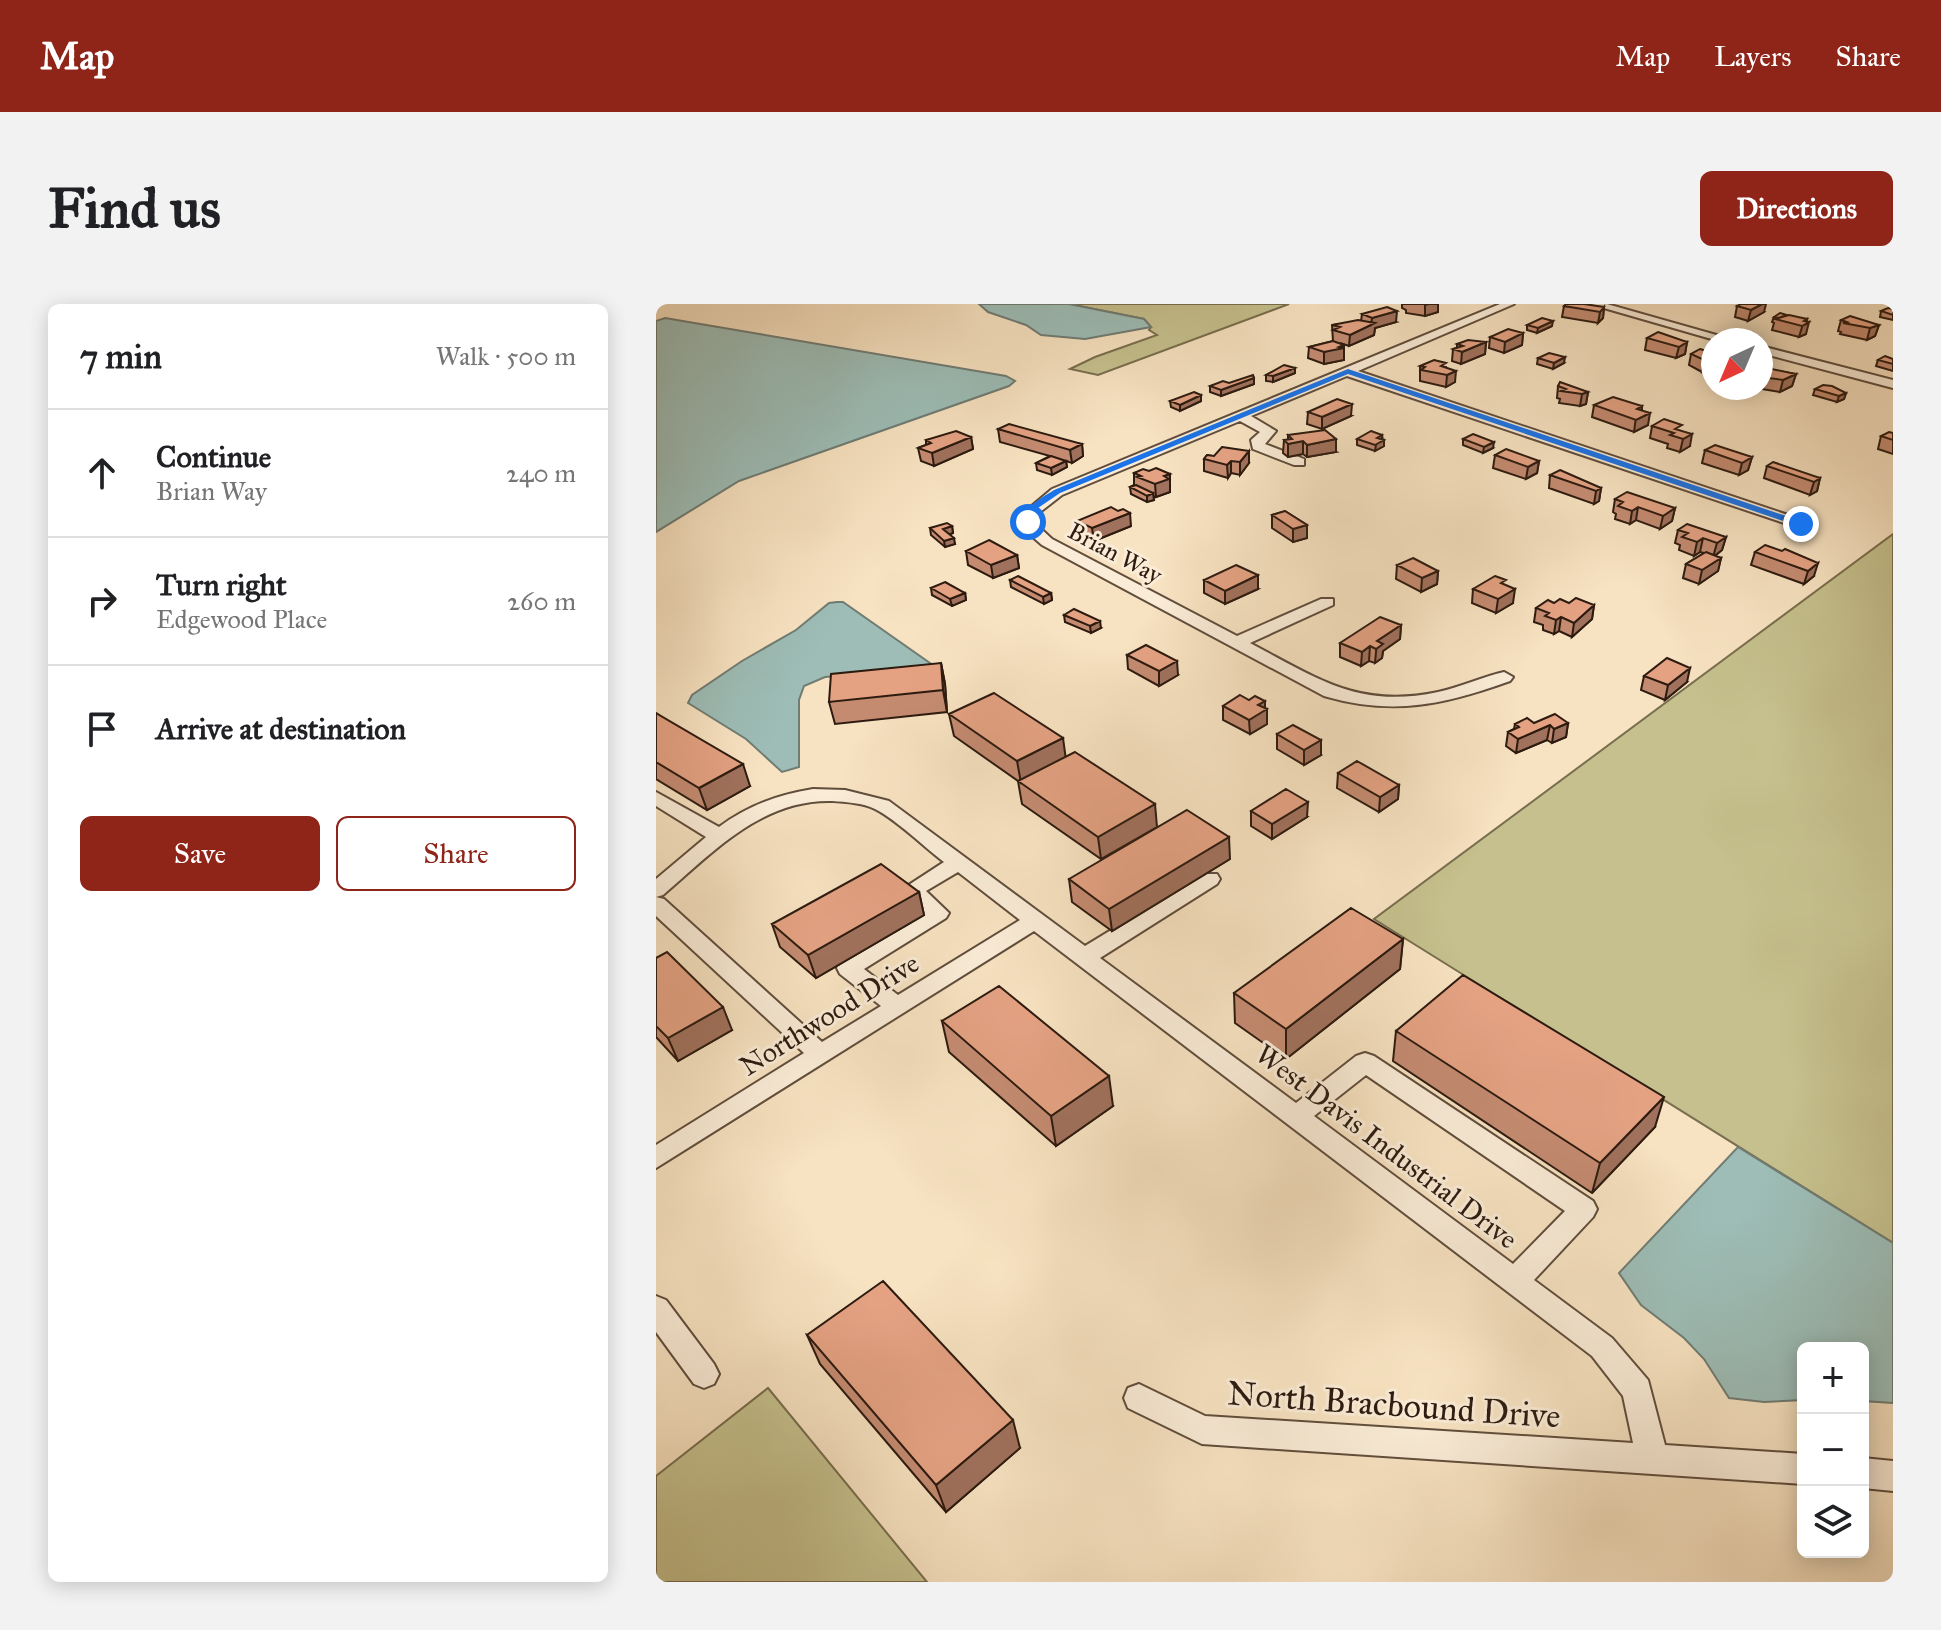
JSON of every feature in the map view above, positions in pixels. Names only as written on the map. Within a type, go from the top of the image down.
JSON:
[{"type":"street","name":"Brian Way","points":[[1504,677],[1430,701],[1396,704],[1366,702],[1330,692],[1047,542],[1032,529],[1028,515],[1057,492],[1509,304]]},
{"type":"street","points":[[1595,304],[1701,333]]},
{"type":"street","points":[[1773,352],[1893,384]]},
{"type":"street","points":[[1348,372],[1801,524]]},
{"type":"street","points":[[1241,416],[1269,431],[1258,440],[1258,446],[1299,462]]},
{"type":"street","points":[[1236,643],[1327,602]]},
{"type":"street","name":"West Davis Industrial Drive","points":[[656,890],[742,818],[778,802],[819,793],[857,797],[882,805],[1602,1347],[1637,1390],[1652,1458]]},
{"type":"street","points":[[656,798],[720,836]]},
{"type":"street","points":[[897,1007],[848,968],[938,913],[912,890],[958,863]]},
{"type":"street","points":[[1083,958],[1210,879]]},
{"type":"street","points":[[656,904],[821,1055]]},
{"type":"street","name":"Northwood Drive","points":[[656,1158],[1034,921]]},
{"type":"street","points":[[1295,1117],[1365,1062],[1584,1209],[1514,1282]]},
{"type":"street","points":[[656,1309],[704,1374]]},
{"type":"street","name":"North Bracbound Drive","points":[[1139,1398],[1202,1430],[1797,1469]]},
{"type":"street","points":[[1869,1474],[1893,1476]]},
{"type":"shaded area","points":[[1069,304],[1289,304],[1098,375],[1070,369],[1157,335],[1149,330],[1151,327],[1144,319]]},
{"type":"shaded area","points":[[1893,534],[1893,1243],[1374,919]]},
{"type":"shaded area","points":[[768,1388],[927,1582],[656,1582],[656,1476]]},
{"type":"water","points":[[979,304],[1069,304],[1144,319],[1151,327],[1085,339],[1041,335],[1026,325],[988,312]]},
{"type":"water","points":[[665,318],[1006,376],[1015,381],[1009,386],[739,481],[656,532],[656,321]]},
{"type":"water","points":[[843,602],[937,668],[825,677],[804,686],[799,700],[799,767],[782,772],[746,739],[688,703],[692,695],[796,630],[829,603]]},
{"type":"water","points":[[1738,1147],[1893,1243],[1893,1403],[1869,1401],[1869,1342],[1797,1342],[1797,1400],[1764,1402],[1729,1398],[1704,1359],[1684,1338],[1641,1305],[1619,1273]]},
{"type":"building","points":[[1762,304],[1751,310],[1737,306]]},
{"type":"building","points":[[1564,306],[1604,307],[1600,312]]},
{"type":"building","points":[[1387,307],[1397,311],[1372,318],[1362,314]]},
{"type":"building","points":[[1893,309],[1893,315],[1881,311]]},
{"type":"building","points":[[1789,315],[1809,322],[1802,326],[1775,319]]},
{"type":"building","points":[[1850,316],[1879,325],[1870,328],[1843,323],[1847,322],[1841,320]]},
{"type":"building","points":[[1542,318],[1553,321],[1538,328],[1527,325]]},
{"type":"building","points":[[1358,320],[1375,323],[1350,335],[1333,330],[1340,327],[1332,325]]},
{"type":"building","points":[[1508,329],[1523,333],[1505,342],[1490,337]]},
{"type":"building","points":[[1658,332],[1687,342],[1679,347],[1647,338]]},
{"type":"building","points":[[1468,340],[1486,342],[1462,352],[1453,349],[1463,346],[1457,344]]},
{"type":"building","points":[[1333,341],[1344,345],[1339,347],[1344,348],[1324,352],[1309,347]]},
{"type":"building","points":[[1700,349],[1701,349],[1701,359],[1691,354]]},
{"type":"building","points":[[1549,353],[1565,357],[1554,363],[1538,358]]},
{"type":"building","points":[[1885,356],[1893,359],[1893,364],[1878,360]]},
{"type":"building","points":[[1434,360],[1446,363],[1441,366],[1456,371],[1447,375],[1421,370],[1425,367],[1420,366]]},
{"type":"building","points":[[1284,365],[1295,368],[1273,376],[1266,375]]},
{"type":"building","points":[[1773,369],[1796,374],[1783,380],[1773,379]]},
{"type":"building","points":[[1253,375],[1254,378],[1221,390],[1210,386],[1223,381],[1229,383]]},
{"type":"building","points":[[1560,382],[1588,392],[1561,391],[1566,389],[1558,386]]},
{"type":"building","points":[[1823,385],[1846,393],[1839,396],[1815,389]]},
{"type":"building","points":[[1194,392],[1201,395],[1180,405],[1170,401]]},
{"type":"building","points":[[1613,397],[1642,406],[1637,409],[1650,413],[1636,420],[1594,405]]},
{"type":"building","points":[[1337,399],[1352,404],[1322,417],[1308,412]]},
{"type":"building","points":[[1664,419],[1682,425],[1675,429],[1692,434],[1683,439],[1652,426]]},
{"type":"building","points":[[1009,424],[1082,444],[1070,450],[998,429]]},
{"type":"building","points":[[1325,430],[1336,439],[1307,445],[1303,441],[1288,444],[1284,440],[1292,439],[1288,435]]},
{"type":"building","points":[[956,431],[971,437],[932,453],[918,448],[931,443],[926,440]]},
{"type":"building","points":[[1371,431],[1382,435],[1377,438],[1384,440],[1375,445],[1357,439]]},
{"type":"building","points":[[1893,433],[1893,440],[1881,436]]},
{"type":"building","points":[[1473,434],[1494,442],[1484,447],[1463,439]]},
{"type":"building","points":[[1715,445],[1752,457],[1742,463],[1705,450]]},
{"type":"building","points":[[1222,447],[1249,451],[1240,462],[1231,461],[1227,465],[1204,459],[1207,455],[1214,456]]},
{"type":"building","points":[[1506,449],[1539,461],[1528,467],[1495,455]]},
{"type":"building","points":[[1051,456],[1066,461],[1051,468],[1036,463]]},
{"type":"building","points":[[1773,462],[1820,478],[1814,482],[1767,466]]},
{"type":"building","points":[[1156,468],[1170,474],[1164,476],[1169,479],[1155,484],[1134,473],[1143,469],[1149,471]]},
{"type":"building","points":[[1560,470],[1601,488],[1596,491],[1550,475]]},
{"type":"building","points":[[1136,485],[1153,493],[1147,496],[1130,487]]},
{"type":"building","points":[[1627,492],[1675,508],[1663,516],[1638,507],[1632,511],[1618,506],[1623,502],[1615,499]]},
{"type":"building","points":[[1111,507],[1130,513],[1092,528],[1077,521]]},
{"type":"building","points":[[1285,511],[1307,525],[1293,529],[1272,515]]},
{"type":"building","points":[[947,523],[952,526],[943,529],[954,538],[944,541],[930,528]]},
{"type":"building","points":[[1687,524],[1726,537],[1717,543],[1703,538],[1697,542],[1682,537],[1688,533],[1678,530]]},
{"type":"building","points":[[989,540],[1017,555],[991,565],[966,551]]},
{"type":"building","points":[[1765,545],[1782,551],[1785,549],[1818,563],[1808,571],[1755,552]]},
{"type":"building","points":[[1706,552],[1721,558],[1702,570],[1686,564]]},
{"type":"building","points":[[1413,558],[1438,571],[1422,578],[1397,565]]},
{"type":"building","points":[[1236,565],[1258,575],[1225,591],[1204,580]]},
{"type":"building","points":[[1018,576],[1051,593],[1043,597],[1010,580]]},
{"type":"building","points":[[1495,576],[1506,580],[1501,583],[1515,589],[1498,599],[1473,589]]},
{"type":"building","points":[[945,582],[965,593],[950,599],[931,588]]},
{"type":"building","points":[[1576,598],[1594,605],[1574,623],[1561,617],[1556,620],[1545,616],[1549,613],[1536,608],[1548,600],[1554,603],[1560,599],[1569,603]]},
{"type":"building","points":[[1074,609],[1100,621],[1090,626],[1064,615]]},
{"type":"building","points":[[1380,617],[1401,625],[1377,641],[1383,644],[1376,649],[1370,646],[1362,652],[1340,643]]},
{"type":"building","points":[[1146,645],[1177,661],[1159,671],[1127,655]]},
{"type":"building","points":[[1667,658],[1690,668],[1668,685],[1644,676]]},
{"type":"building","points":[[941,663],[943,690],[829,702],[831,674]]},
{"type":"building","points":[[994,693],[1063,738],[1017,761],[949,714]]},
{"type":"building","points":[[1240,695],[1249,700],[1255,696],[1265,701],[1258,705],[1267,709],[1249,720],[1223,706]]},
{"type":"building","points":[[656,713],[743,764],[699,788],[656,762]]},
{"type":"building","points":[[1555,714],[1568,723],[1554,729],[1550,725],[1518,739],[1508,732],[1519,727],[1515,724],[1527,718],[1534,723]]},
{"type":"building","points":[[1293,725],[1321,740],[1304,750],[1277,734]]},
{"type":"building","points":[[1075,752],[1155,804],[1098,837],[1018,781]]},
{"type":"building","points":[[1357,761],[1399,785],[1380,797],[1338,773]]},
{"type":"building","points":[[1286,789],[1308,802],[1272,824],[1251,811]]},
{"type":"building","points":[[1187,810],[1229,837],[1109,909],[1069,879]]},
{"type":"building","points":[[881,864],[919,892],[808,955],[772,924]]},
{"type":"building","points":[[1351,908],[1403,939],[1286,1029],[1234,993]]},
{"type":"building","points":[[667,952],[723,1007],[668,1038],[656,1026],[656,958]]},
{"type":"building","points":[[1463,975],[1664,1097],[1600,1163],[1396,1031]]},
{"type":"building","points":[[999,986],[1109,1076],[1051,1116],[942,1021]]},
{"type":"building","points":[[883,1281],[1013,1420],[936,1485],[807,1335]]},
{"type":"route","points":[[1028,522],[1028,515],[1035,507],[1057,492],[1348,372],[1801,524]]}]
